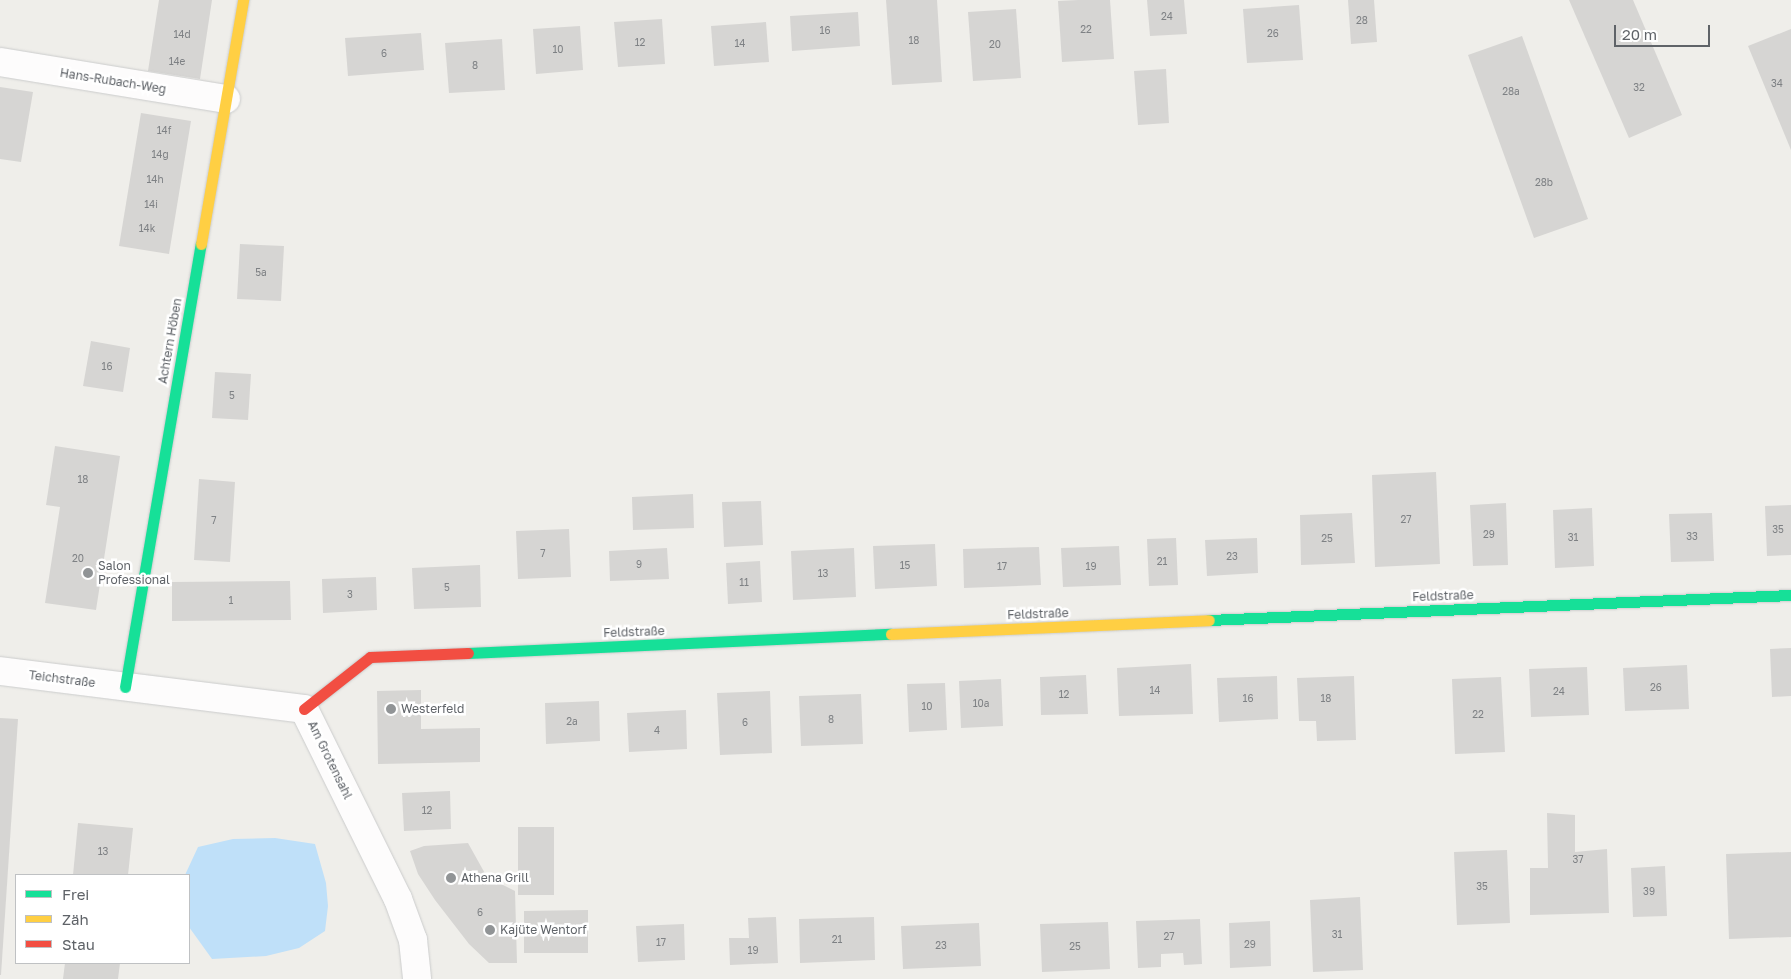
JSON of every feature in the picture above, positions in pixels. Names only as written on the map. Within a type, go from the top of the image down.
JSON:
[{"type":"street","name":"Achtern Höben","points":[[125,687],[243,0]]},
{"type":"street","name":"Hans-Rubach-Weg","points":[[0,62],[226,99]]},
{"type":"street","name":"Feldstraße","points":[[304,709],[370,657],[1791,595]]},
{"type":"street","name":"Teichstraße","points":[[0,671],[125,687]]},
{"type":"street","name":"Am Grotensahl","points":[[125,687],[304,709],[398,899],[412,940],[417,979]]},
{"type":"water","points":[[275,838],[315,844],[326,883],[328,906],[325,931],[299,948],[266,956],[212,959],[190,928],[190,874],[185,874],[198,847],[233,839]]},
{"type":"building","points":[[159,0],[212,0],[200,79],[148,71]]},
{"type":"building","points":[[886,0],[937,0],[942,82],[892,85]]},
{"type":"building","points":[[1110,0],[1114,59],[1062,62],[1058,1]]},
{"type":"building","points":[[1147,0],[1184,0],[1187,34],[1150,36]]},
{"type":"building","points":[[1348,0],[1374,0],[1377,42],[1351,44]]},
{"type":"building","points":[[1569,0],[1633,0],[1682,115],[1629,138]]},
{"type":"building","points":[[1299,5],[1303,60],[1247,63],[1243,9]]},
{"type":"building","points":[[1016,9],[1021,78],[973,81],[968,12]]},
{"type":"building","points":[[858,12],[860,46],[792,51],[790,16]]},
{"type":"building","points":[[662,19],[665,64],[618,67],[614,22]]},
{"type":"building","points":[[766,22],[769,62],[714,66],[711,26]]},
{"type":"building","points":[[580,26],[583,70],[536,74],[533,29]]},
{"type":"building","points":[[1791,29],[1791,150],[1748,46]]},
{"type":"building","points":[[421,33],[424,70],[348,76],[345,38]]},
{"type":"building","points":[[1522,36],[1588,219],[1534,238],[1468,55]]},
{"type":"building","points":[[502,39],[505,90],[449,93],[445,43]]},
{"type":"building","points":[[1166,69],[1169,123],[1138,125],[1134,71]]},
{"type":"building","points":[[0,87],[33,92],[21,162],[0,159]]},
{"type":"building","points":[[141,113],[191,121],[169,254],[119,246]]},
{"type":"building","points":[[240,244],[284,246],[281,301],[237,299]]},
{"type":"building","points":[[91,341],[130,348],[123,392],[83,386]]},
{"type":"building","points":[[215,372],[251,374],[248,420],[212,418]]},
{"type":"building","points":[[55,446],[120,456],[96,610],[45,603],[60,507],[46,505]]},
{"type":"building","points":[[1436,472],[1440,564],[1375,567],[1372,475]]},
{"type":"building","points":[[199,479],[235,482],[230,562],[194,560]]},
{"type":"building","points":[[693,494],[694,528],[633,530],[632,497]]},
{"type":"building","points":[[761,501],[763,545],[724,547],[722,502]]},
{"type":"building","points":[[1506,503],[1508,565],[1473,566],[1470,505]]},
{"type":"building","points":[[1791,505],[1791,555],[1767,556],[1765,506]]},
{"type":"building","points":[[1592,508],[1594,566],[1555,568],[1553,510]]},
{"type":"building","points":[[1352,513],[1355,563],[1301,565],[1300,515]]},
{"type":"building","points":[[1712,513],[1714,561],[1671,562],[1669,514]]},
{"type":"building","points":[[569,529],[571,577],[518,579],[516,531]]},
{"type":"building","points":[[1176,538],[1178,585],[1149,586],[1147,539]]},
{"type":"building","points":[[1257,538],[1258,573],[1207,576],[1205,540]]},
{"type":"building","points":[[935,544],[937,586],[875,589],[873,546]]},
{"type":"building","points":[[1119,546],[1121,585],[1063,587],[1061,548]]},
{"type":"building","points":[[1039,547],[1041,585],[964,588],[963,549]]},
{"type":"building","points":[[667,548],[669,579],[610,581],[609,551]]},
{"type":"building","points":[[854,548],[856,597],[793,600],[791,551]]},
{"type":"building","points":[[760,561],[762,602],[728,604],[726,563]]},
{"type":"building","points":[[480,565],[481,607],[414,609],[412,568]]},
{"type":"building","points":[[376,577],[377,610],[323,613],[322,579]]},
{"type":"building","points":[[290,581],[291,620],[172,621],[172,582]]},
{"type":"building","points":[[1791,648],[1791,696],[1772,697],[1770,649]]},
{"type":"building","points":[[1191,664],[1193,714],[1119,716],[1117,668]]},
{"type":"building","points":[[1687,665],[1689,709],[1625,711],[1623,668]]},
{"type":"building","points":[[1587,667],[1589,715],[1531,717],[1529,669]]},
{"type":"building","points":[[1086,675],[1088,714],[1041,715],[1040,677]]},
{"type":"building","points":[[1277,676],[1278,719],[1219,722],[1217,678]]},
{"type":"building","points":[[1354,676],[1356,740],[1317,741],[1316,721],[1299,721],[1297,678]]},
{"type":"building","points":[[1501,677],[1505,752],[1455,754],[1452,679]]},
{"type":"building","points":[[1001,679],[1003,726],[961,728],[959,681]]},
{"type":"building","points":[[945,683],[947,730],[909,732],[907,684]]},
{"type":"building","points":[[421,690],[421,729],[480,728],[480,762],[378,764],[377,691]]},
{"type":"building","points":[[770,691],[772,753],[720,755],[717,693]]},
{"type":"building","points":[[861,694],[863,744],[801,746],[799,696]]},
{"type":"building","points":[[599,701],[600,741],[546,744],[545,703]]},
{"type":"building","points":[[686,710],[687,749],[629,752],[627,713]]},
{"type":"building","points":[[0,718],[18,719],[1,975],[0,975]]},
{"type":"building","points":[[450,791],[451,829],[404,831],[402,793]]},
{"type":"building","points":[[1547,813],[1575,815],[1575,852],[1607,849],[1609,913],[1530,915],[1530,868],[1548,868]]},
{"type":"building","points":[[78,823],[133,828],[128,874],[73,874]]},
{"type":"building","points":[[518,827],[554,827],[554,895],[518,895]]},
{"type":"building","points":[[468,843],[487,877],[515,891],[517,963],[489,963],[469,944],[435,900],[418,874],[410,851],[424,846]]},
{"type":"building","points":[[1507,850],[1510,923],[1457,925],[1454,852]]},
{"type":"building","points":[[1791,852],[1791,937],[1729,939],[1726,854]]},
{"type":"building","points":[[1665,866],[1667,916],[1633,917],[1631,868]]},
{"type":"building","points":[[1360,897],[1363,970],[1313,972],[1310,900]]},
{"type":"building","points":[[588,910],[588,953],[524,953],[524,911]]},
{"type":"building","points":[[776,917],[778,963],[730,965],[729,938],[749,938],[748,918]]},
{"type":"building","points":[[874,917],[875,960],[800,963],[799,919]]},
{"type":"building","points":[[1200,919],[1202,964],[1184,965],[1183,953],[1161,954],[1161,967],[1138,968],[1136,921]]},
{"type":"building","points":[[1270,921],[1271,966],[1230,968],[1229,923]]},
{"type":"building","points":[[1108,922],[1110,969],[1042,972],[1040,924]]},
{"type":"building","points":[[979,923],[981,966],[903,969],[901,926]]},
{"type":"building","points":[[684,924],[685,960],[638,962],[636,926]]},
{"type":"building","points":[[65,964],[120,964],[118,979],[63,979]]},
{"type":"traffic: fast","points":[[125,687],[201,244]]},
{"type":"traffic: fast","points":[[1209,620],[1791,595]]},
{"type":"traffic: fast","points":[[468,653],[891,634]]},
{"type":"traffic: slow","points":[[201,244],[243,0]]},
{"type":"traffic: slow","points":[[891,634],[1209,620]]},
{"type":"traffic: jam","points":[[304,709],[370,657],[468,653]]},
{"type":"place","name":"Salon Professional","points":[[88,573]]},
{"type":"place","name":"Westerfeld","points":[[391,709]]},
{"type":"place","name":"Athena Grill","points":[[451,878]]},
{"type":"place","name":"Kajüte Wentorf","points":[[490,930]]}]
